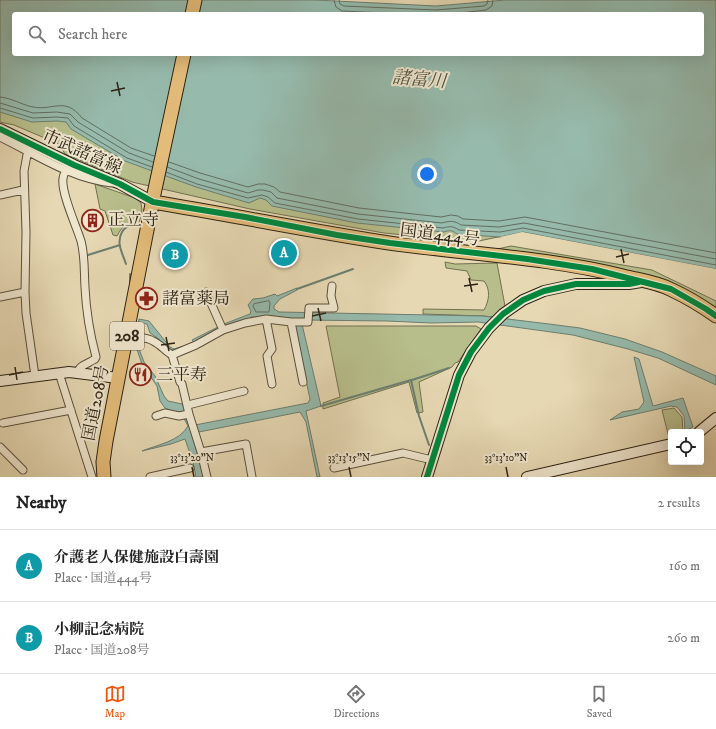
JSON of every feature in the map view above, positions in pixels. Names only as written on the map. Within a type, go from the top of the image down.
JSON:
[{"type":"highway","points":[[192,12],[195,0]]},
{"type":"highway","name":"国道208号","points":[[104,477],[103,462],[106,441],[184,56]]},
{"type":"highway","name":"国道444号","points":[[154,198],[337,235],[390,243],[527,259],[592,269],[671,289],[716,316]]},
{"type":"street","name":"市武諸富線","points":[[0,129],[28,147],[154,198]]},
{"type":"street","points":[[0,137],[28,147],[66,170],[100,182],[120,184]]},
{"type":"street","points":[[28,147],[24,172],[26,232],[25,292],[26,313],[35,376]]},
{"type":"street","points":[[66,170],[63,185],[67,203],[81,241],[84,256],[86,300],[96,357],[78,369],[78,372]]},
{"type":"street","points":[[0,195],[24,190]]},
{"type":"street","points":[[427,477],[460,375],[471,352],[489,328],[503,314],[523,300],[544,291],[576,284],[628,284],[644,281]]},
{"type":"street","points":[[172,355],[196,345],[222,327],[266,319],[306,322],[309,308],[334,308],[331,296],[332,286]]},
{"type":"street","points":[[0,297],[25,292]]},
{"type":"street","points":[[206,292],[222,327]]},
{"type":"street","points":[[266,319],[272,349],[267,356],[272,384]]},
{"type":"street","points":[[291,322],[303,382]]},
{"type":"street","points":[[128,335],[135,338],[144,338],[154,341],[172,355],[180,382],[182,384],[189,414],[208,477]]},
{"type":"street","points":[[0,381],[78,372],[118,378]]},
{"type":"street","points":[[59,373],[92,477]]},
{"type":"street","points":[[188,405],[244,391]]},
{"type":"street","points":[[3,423],[71,410]]},
{"type":"street","points":[[156,416],[165,413],[179,416],[189,414]]},
{"type":"street","points":[[703,429],[716,418]]},
{"type":"street","points":[[201,452],[246,444],[252,477]]},
{"type":"street","points":[[527,477],[555,474],[668,445]]},
{"type":"street","points":[[0,448],[23,470]]},
{"type":"street","points":[[334,468],[403,453],[432,460]]},
{"type":"street","points":[[150,477],[174,474],[190,468]]},
{"type":"green space","points":[[0,101],[73,117],[261,189],[522,232],[474,242],[384,233],[250,209],[132,182],[65,154],[59,144],[14,125],[0,122]]},
{"type":"green space","points":[[95,184],[135,198],[141,203],[142,210],[139,224],[131,223],[125,225],[117,236],[113,235],[105,211],[100,209]]},
{"type":"green space","points":[[511,246],[652,270],[716,301],[716,312],[683,292],[493,250]]},
{"type":"green space","points":[[445,262],[455,264],[497,263],[505,306],[493,317],[423,314],[423,309],[484,310],[486,307],[488,288],[484,281],[471,280],[467,271],[446,268]]},
{"type":"green space","points":[[326,326],[476,326],[481,329],[458,362],[452,367],[419,382],[423,412],[417,413],[409,382],[323,409],[323,403],[340,397]]},
{"type":"green space","points":[[674,408],[682,417],[683,429],[668,429],[668,434],[662,410]]},
{"type":"water","name":"諸富川","points":[[0,0],[315,0],[436,6],[505,0],[716,0],[716,269],[523,232],[500,237],[457,234],[451,231],[444,232],[357,223],[272,206],[266,200],[260,198],[249,203],[196,187],[125,161],[71,129],[66,122],[32,122],[0,112]]},
{"type":"water","points":[[297,288],[297,290],[280,299],[274,306],[274,309],[279,312],[483,316],[580,328],[625,339],[662,352],[716,376],[716,385],[658,358],[573,335],[478,322],[431,323],[305,320],[302,324],[321,406],[306,411],[320,477],[317,477],[306,422],[300,412],[199,432],[193,437],[204,477],[196,477],[193,462],[185,439],[142,451],[174,439],[188,426],[182,415],[165,408],[160,401],[157,386],[142,364],[135,344],[136,341],[144,362],[155,376],[164,396],[168,401],[182,404],[184,406],[190,426],[308,403],[310,399],[293,319],[272,316],[251,317],[247,321],[194,343],[192,340],[224,324],[250,314],[251,311],[248,305],[253,299],[263,298],[275,294],[277,296]]},
{"type":"water","points":[[139,319],[149,321],[170,347],[174,349],[183,346],[185,348],[170,350],[165,347],[158,342],[159,339],[150,333],[147,324],[141,323],[139,335],[137,334]]},
{"type":"water","points":[[634,357],[639,359],[653,406],[683,398],[693,427],[685,429],[684,416],[677,407],[671,406],[610,420],[622,412],[639,409],[644,402]]},
{"type":"pier","points":[[522,232],[716,269],[716,271],[522,234],[502,238],[500,237]]},
{"type":"waterway","points":[[126,264],[120,248],[120,236],[127,227],[139,226]]},
{"type":"waterway","points":[[88,255],[120,245]]},
{"type":"waterway","points":[[297,289],[353,269]]},
{"type":"waterway","points":[[130,274],[130,282]]},
{"type":"waterway","points":[[412,380],[449,368]]},
{"type":"waterway","points":[[321,406],[411,380],[419,416],[429,445]]},
{"type":"cycle path","points":[[0,129],[74,165],[120,184],[153,202],[245,217],[337,235],[390,243],[527,259],[592,269],[671,289],[716,316]]},
{"type":"cycle path","points":[[427,477],[459,375],[471,352],[489,328],[503,314],[523,300],[544,291],[576,284],[629,284],[639,282]]},
{"type":"place","name":"正立寺","points":[[92,220]]},
{"type":"place","name":"介護老人保健施設白壽園","points":[[284,253]]},
{"type":"place","name":"小柳記念病院","points":[[175,255]]},
{"type":"place","name":"諸富薬局","points":[[146,299]]},
{"type":"place","name":"三平寿","points":[[140,375]]}]
